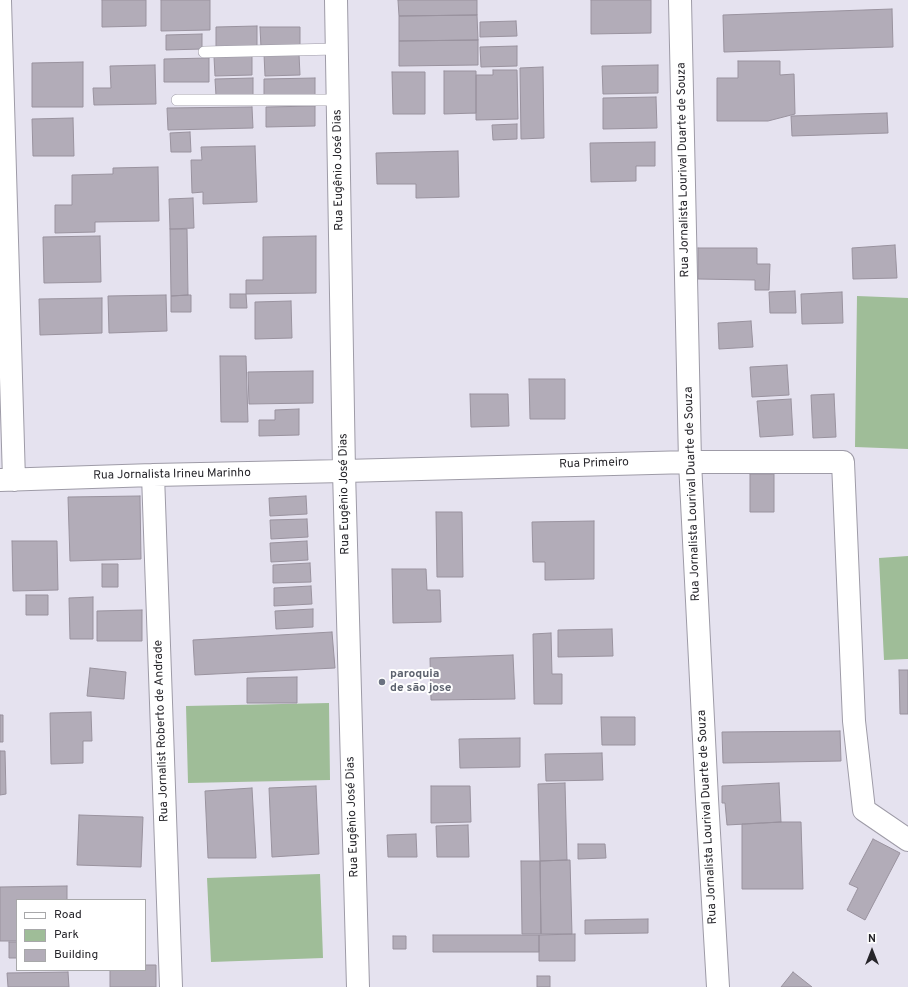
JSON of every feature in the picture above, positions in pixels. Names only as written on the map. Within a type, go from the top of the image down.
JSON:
[{"type":"street","name":"Rua Eugênio José Dias","points":[[336,0],[344,472],[358,987]]},
{"type":"street","name":"Rua Jornalista Lourival Duarte de Souza","points":[[680,0],[690,462],[718,987]]},
{"type":"street","points":[[0,1],[7,480]]},
{"type":"street","name":"Rua Primeiro","points":[[344,472],[690,462],[843,462],[854,721],[864,810],[908,840]]},
{"type":"street","name":"Rua Jornalista Irineu Marinho","points":[[7,480],[154,475],[344,472]]},
{"type":"street","name":"Rua Jornalist Roberto de Andrade","points":[[154,475],[171,987]]},
{"type":"lane","points":[[204,52],[337,49]]},
{"type":"lane","points":[[177,100],[338,100]]},
{"type":"green space","points":[[857,296],[908,298],[908,449],[855,447]]},
{"type":"green space","points":[[908,556],[908,659],[884,660],[879,558]]},
{"type":"green space","points":[[329,703],[330,780],[188,783],[186,706]]},
{"type":"green space","points":[[320,874],[323,958],[211,962],[207,878]]},
{"type":"building","points":[[102,0],[146,0],[146,26],[102,27]]},
{"type":"building","points":[[161,0],[210,0],[210,30],[161,31]]},
{"type":"building","points":[[398,0],[477,0],[477,15],[399,16]]},
{"type":"building","points":[[591,0],[651,0],[651,33],[591,34]]},
{"type":"building","points":[[892,9],[893,47],[724,52],[723,15]]},
{"type":"building","points":[[477,15],[478,40],[399,41],[399,16]]},
{"type":"building","points":[[516,21],[517,36],[480,37],[480,22]]},
{"type":"building","points":[[257,26],[257,48],[216,49],[216,27]]},
{"type":"building","points":[[260,27],[300,27],[300,47],[261,48]]},
{"type":"building","points":[[202,34],[202,49],[166,50],[166,35]]},
{"type":"building","points":[[478,40],[478,65],[399,66],[399,41]]},
{"type":"building","points":[[517,46],[517,66],[481,67],[480,47]]},
{"type":"building","points":[[264,54],[299,54],[300,75],[265,76]]},
{"type":"building","points":[[252,56],[252,75],[215,76],[214,57]]},
{"type":"building","points":[[209,58],[209,82],[164,82],[164,59]]},
{"type":"building","points":[[738,61],[780,61],[780,75],[794,74],[795,114],[768,121],[717,121],[717,78],[738,78]]},
{"type":"building","points":[[83,62],[83,107],[32,107],[32,63]]},
{"type":"building","points":[[155,65],[156,104],[94,105],[93,88],[111,88],[110,66]]},
{"type":"building","points":[[658,65],[658,93],[603,94],[602,66]]},
{"type":"building","points":[[543,67],[544,138],[521,139],[520,68]]},
{"type":"building","points":[[493,70],[517,70],[518,119],[476,120],[476,75],[493,75]]},
{"type":"building","points":[[444,71],[476,71],[476,113],[444,114]]},
{"type":"building","points":[[392,72],[425,72],[425,114],[393,114]]},
{"type":"building","points":[[253,78],[253,95],[216,96],[215,79]]},
{"type":"building","points":[[315,78],[315,96],[264,97],[264,79]]},
{"type":"building","points":[[656,97],[657,128],[603,129],[603,98]]},
{"type":"building","points":[[315,106],[315,126],[266,127],[266,107]]},
{"type":"building","points":[[252,107],[253,128],[168,130],[167,108]]},
{"type":"building","points":[[887,113],[888,133],[792,136],[791,116]]},
{"type":"building","points":[[73,118],[74,156],[33,156],[32,119]]},
{"type":"building","points":[[517,124],[517,139],[493,140],[492,125]]},
{"type":"building","points":[[190,132],[191,152],[171,152],[170,133]]},
{"type":"building","points":[[655,142],[655,166],[636,166],[636,181],[591,182],[590,143]]},
{"type":"building","points":[[255,146],[257,202],[203,204],[203,192],[192,193],[191,160],[202,160],[201,147]]},
{"type":"building","points":[[458,151],[459,197],[416,198],[416,184],[377,184],[376,153]]},
{"type":"building","points":[[158,167],[159,221],[95,222],[95,232],[55,233],[55,205],[72,205],[72,175],[113,174],[113,168]]},
{"type":"building","points":[[193,198],[194,228],[170,229],[169,199]]},
{"type":"building","points":[[170,229],[187,229],[188,295],[171,296]]},
{"type":"building","points":[[100,236],[101,282],[44,283],[43,237]]},
{"type":"building","points":[[316,236],[316,293],[246,294],[246,280],[263,280],[263,237]]},
{"type":"building","points":[[895,245],[897,278],[853,279],[852,248]]},
{"type":"building","points":[[698,248],[757,248],[757,264],[770,264],[769,290],[755,290],[755,280],[698,279]]},
{"type":"building","points":[[795,291],[796,313],[770,313],[769,292]]},
{"type":"building","points":[[842,292],[843,323],[802,324],[801,294]]},
{"type":"building","points":[[230,294],[246,294],[247,308],[230,308]]},
{"type":"building","points":[[166,295],[167,331],[109,333],[108,296]]},
{"type":"building","points":[[191,295],[191,312],[171,312],[171,296]]},
{"type":"building","points":[[102,298],[102,333],[40,335],[39,299]]},
{"type":"building","points":[[291,301],[292,338],[255,339],[255,302]]},
{"type":"building","points":[[751,321],[753,347],[719,349],[718,323]]},
{"type":"building","points":[[220,356],[246,356],[248,422],[221,422]]},
{"type":"building","points":[[787,365],[789,395],[752,397],[750,367]]},
{"type":"building","points":[[313,371],[313,403],[249,404],[248,372]]},
{"type":"building","points":[[529,379],[565,379],[565,419],[530,419]]},
{"type":"building","points":[[470,394],[508,394],[509,426],[471,427]]},
{"type":"building","points":[[834,394],[836,437],[813,438],[811,395]]},
{"type":"building","points":[[791,399],[793,435],[760,437],[757,401]]},
{"type":"building","points":[[299,409],[299,435],[259,436],[259,420],[275,420],[275,410]]},
{"type":"building","points":[[750,474],[774,474],[774,512],[750,512]]},
{"type":"building","points":[[140,496],[141,559],[70,561],[68,497]]},
{"type":"building","points":[[306,496],[307,514],[270,516],[269,498]]},
{"type":"building","points":[[436,512],[462,512],[463,577],[437,577]]},
{"type":"building","points":[[307,519],[308,537],[271,539],[270,520]]},
{"type":"building","points":[[594,521],[594,579],[545,580],[545,562],[533,562],[532,522]]},
{"type":"building","points":[[12,541],[57,541],[58,590],[13,591]]},
{"type":"building","points":[[307,541],[308,560],[271,562],[270,543]]},
{"type":"building","points":[[310,563],[311,582],[273,583],[273,565]]},
{"type":"building","points":[[102,564],[118,564],[118,587],[102,587]]},
{"type":"building","points":[[392,569],[426,569],[427,590],[440,590],[441,622],[393,623]]},
{"type":"building","points":[[311,586],[312,604],[274,606],[274,588]]},
{"type":"building","points":[[26,595],[48,595],[48,615],[26,615]]},
{"type":"building","points":[[93,597],[93,639],[70,639],[69,598]]},
{"type":"building","points":[[313,609],[313,627],[276,629],[275,611]]},
{"type":"building","points":[[142,610],[142,641],[97,641],[97,611]]},
{"type":"building","points":[[612,629],[613,656],[558,657],[558,630]]},
{"type":"building","points":[[332,632],[335,668],[195,675],[193,640]]},
{"type":"building","points":[[551,633],[552,674],[562,674],[562,704],[534,704],[533,634]]},
{"type":"building","points":[[513,655],[515,699],[431,700],[430,658]]},
{"type":"building","points":[[90,668],[126,672],[124,699],[87,696]]},
{"type":"building","points":[[899,670],[908,670],[908,714],[900,714]]},
{"type":"building","points":[[297,677],[297,703],[247,703],[247,678]]},
{"type":"building","points":[[91,712],[92,741],[83,741],[83,763],[51,764],[50,713]]},
{"type":"building","points":[[0,715],[3,715],[3,742],[0,742]]},
{"type":"building","points":[[601,717],[635,717],[635,745],[602,745]]},
{"type":"building","points":[[840,731],[841,761],[723,763],[722,732]]},
{"type":"building","points":[[520,738],[520,767],[460,768],[459,739]]},
{"type":"building","points":[[0,751],[5,751],[6,794],[0,795]]},
{"type":"building","points":[[602,753],[603,780],[546,781],[545,754]]},
{"type":"building","points":[[565,783],[567,860],[540,861],[538,784]]},
{"type":"building","points":[[779,783],[781,822],[727,825],[725,803],[722,803],[722,786]]},
{"type":"building","points":[[316,786],[319,854],[272,857],[269,788]]},
{"type":"building","points":[[431,786],[470,786],[471,822],[431,823]]},
{"type":"building","points":[[252,788],[256,858],[208,858],[205,791]]},
{"type":"building","points":[[79,815],[143,817],[141,867],[77,865]]},
{"type":"building","points":[[801,822],[803,889],[742,889],[742,824]]},
{"type":"building","points":[[468,825],[469,857],[437,857],[436,826]]},
{"type":"building","points":[[416,834],[417,857],[388,857],[387,835]]},
{"type":"building","points":[[873,839],[900,853],[865,920],[847,910],[858,888],[849,884]]},
{"type":"building","points":[[578,844],[605,844],[606,858],[578,859]]},
{"type":"building","points":[[570,860],[572,934],[541,934],[540,861]]},
{"type":"building","points":[[521,861],[540,861],[541,934],[522,934]]},
{"type":"building","points":[[67,886],[67,899],[16,899],[16,941],[0,941],[0,887]]},
{"type":"building","points":[[648,919],[648,933],[585,934],[585,920]]},
{"type":"building","points":[[575,934],[575,961],[539,961],[539,935]]},
{"type":"building","points":[[433,935],[539,935],[539,952],[433,952]]},
{"type":"building","points":[[393,936],[406,936],[406,949],[393,949]]},
{"type":"building","points":[[9,942],[16,942],[16,958],[9,958]]},
{"type":"building","points":[[146,965],[156,965],[156,987],[110,987],[110,971],[146,971]]},
{"type":"building","points":[[68,972],[69,987],[8,987],[7,973]]},
{"type":"building","points":[[793,972],[812,987],[781,987]]},
{"type":"building","points":[[537,976],[550,976],[550,987],[537,987]]},
{"type":"place","name":"paroquia de são jose","points":[[382,682]]}]
